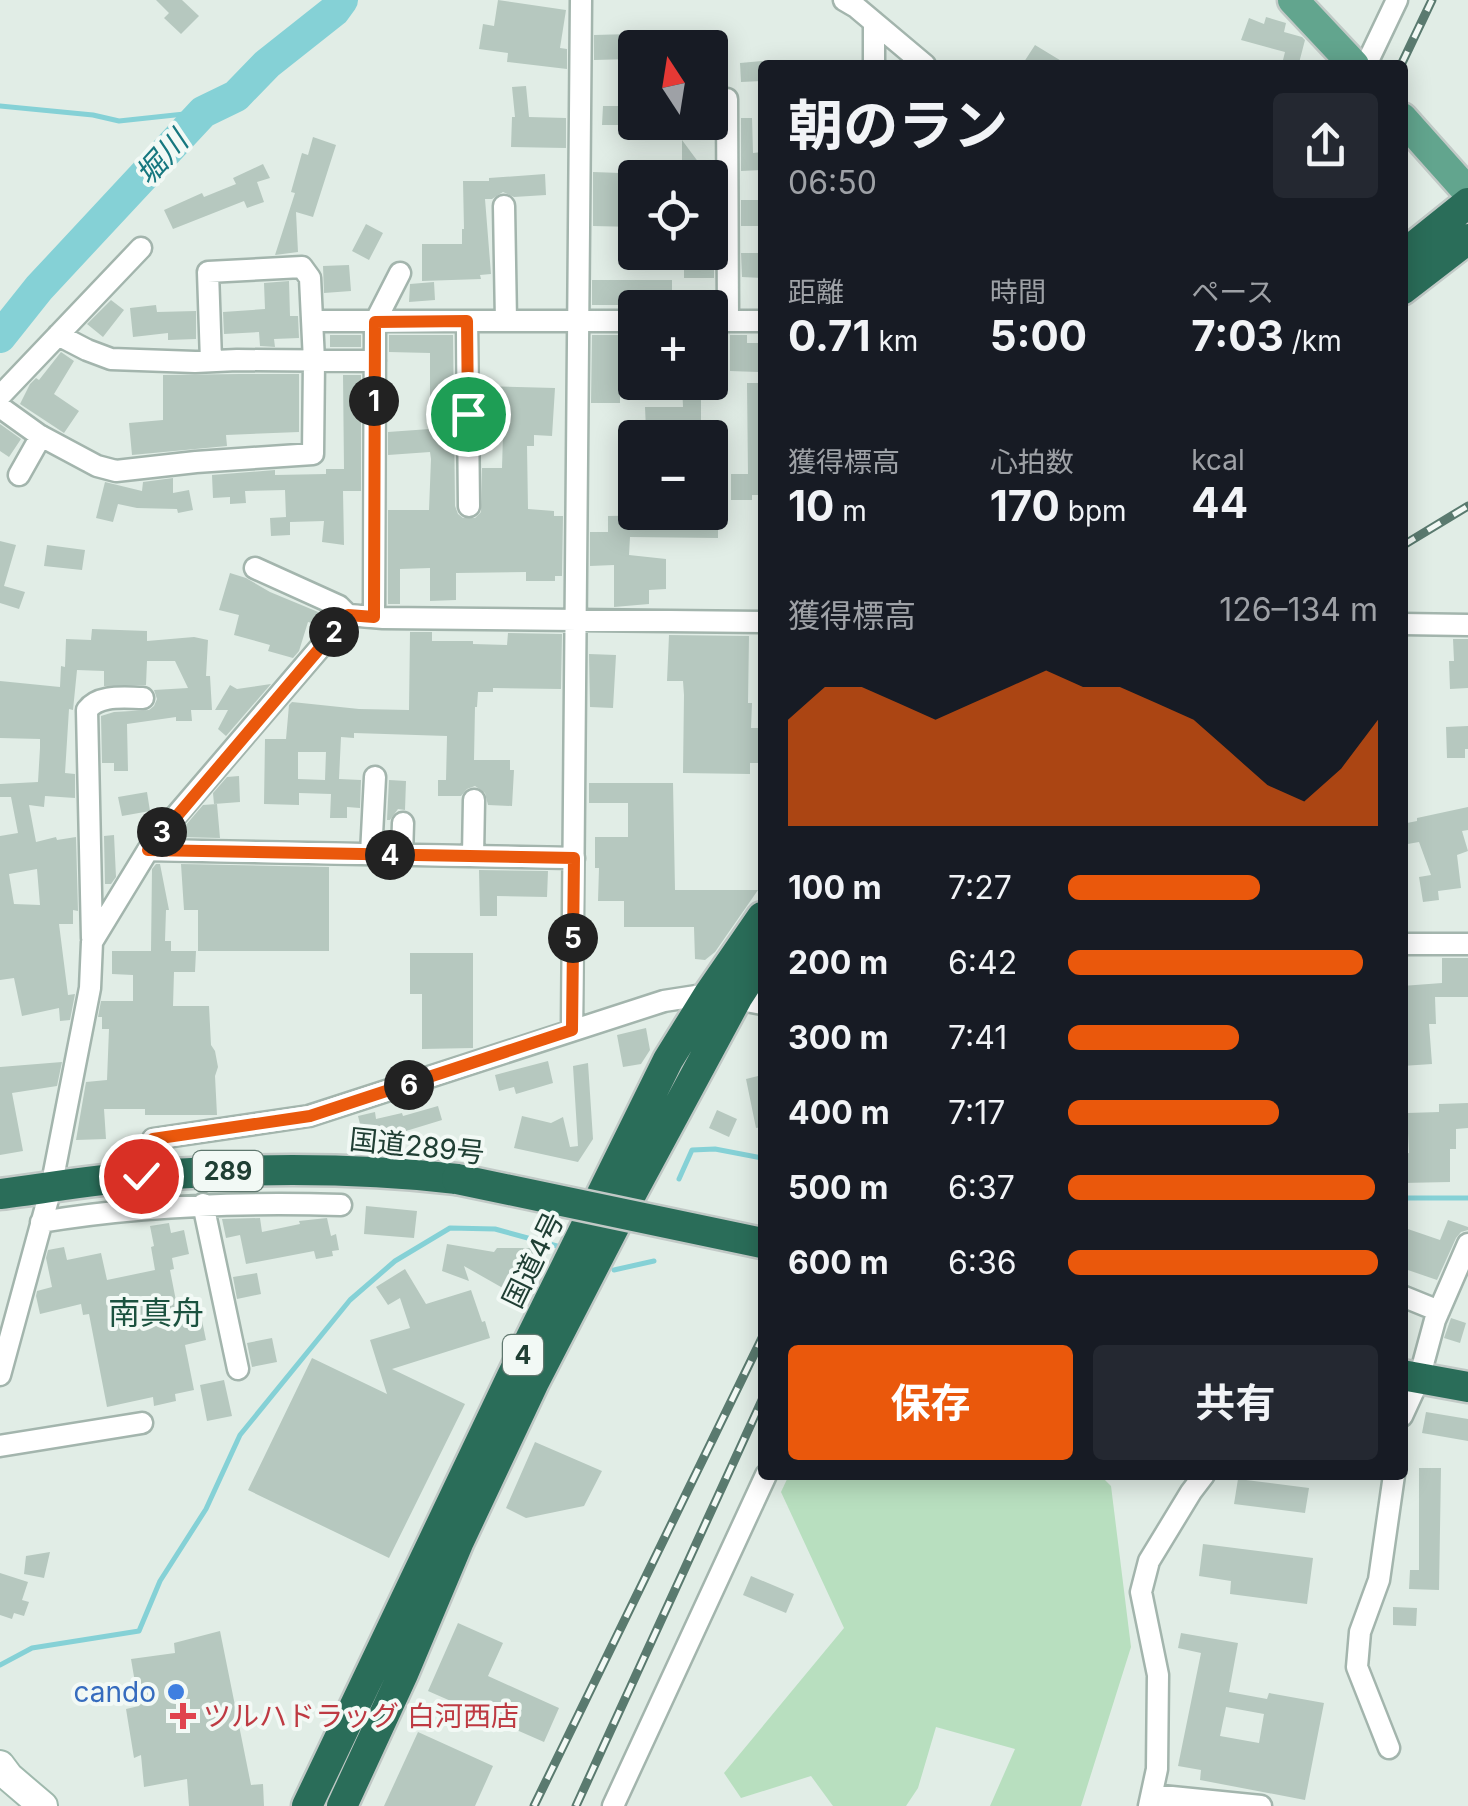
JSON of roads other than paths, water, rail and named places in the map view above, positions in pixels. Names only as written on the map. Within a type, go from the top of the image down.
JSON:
[{"type":"highway","points":[[1408,251],[1468,203]]},
{"type":"highway","points":[[1408,285],[1468,238]]},
{"type":"highway","name":"国道4号","points":[[307,1806],[668,1060],[736,999],[758,929]]},
{"type":"highway","name":"国道4号","points":[[342,1806],[534,1382],[629,1198],[758,965]]},
{"type":"highway","name":"国道289号","points":[[0,1194],[141,1176],[296,1169],[401,1172],[457,1179],[758,1242]]},
{"type":"highway","points":[[1411,1377],[1468,1386]]},
{"type":"main road","points":[[1293,0],[1349,60]]},
{"type":"main road","points":[[1408,125],[1468,192]]},
{"type":"street","points":[[572,1030],[581,0]]},
{"type":"street","points":[[844,0],[874,22],[901,55]]},
{"type":"street","points":[[1368,60],[1397,0]]},
{"type":"street","points":[[874,22],[874,60]]},
{"type":"street","points":[[720,290],[726,140]]},
{"type":"street","points":[[504,206],[506,321]]},
{"type":"street","points":[[0,396],[141,248]]},
{"type":"street","points":[[0,407],[42,436],[97,466],[116,471],[313,454],[310,278],[302,267],[208,272],[211,361]]},
{"type":"street","points":[[374,617],[375,322],[400,273]]},
{"type":"street","points":[[467,321],[468,506]]},
{"type":"street","points":[[312,322],[618,321]]},
{"type":"street","points":[[728,321],[758,321]]},
{"type":"street","points":[[58,335],[110,358],[374,361]]},
{"type":"street","points":[[19,476],[42,436]]},
{"type":"street","points":[[255,568],[340,606],[348,615],[758,622]]},
{"type":"street","points":[[92,942],[148,850],[348,615]]},
{"type":"street","points":[[1408,624],[1468,626]]},
{"type":"street","points":[[0,1375],[50,1188],[90,988],[87,710],[101,700],[143,698]]},
{"type":"street","points":[[371,854],[375,778]]},
{"type":"street","points":[[473,856],[474,800]]},
{"type":"street","points":[[402,855],[403,823]]},
{"type":"street","points":[[148,850],[574,858]]},
{"type":"street","points":[[1408,944],[1468,944]]},
{"type":"street","points":[[141,1176],[153,1139],[310,1116],[664,1001],[736,999]]},
{"type":"street","points":[[42,1222],[131,1209],[203,1204],[340,1205]]},
{"type":"street","points":[[203,1204],[238,1369]]},
{"type":"street","points":[[1411,1377],[1468,1244]]},
{"type":"street","points":[[1408,1298],[1439,1311]]},
{"type":"street","points":[[0,1446],[142,1423]]},
{"type":"street","points":[[613,1806],[764,1480]]},
{"type":"street","points":[[1200,1480],[1149,1560],[1141,1592],[1158,1675],[1157,1768],[1150,1800],[1261,1806]]},
{"type":"street","points":[[1389,1748],[1357,1666],[1360,1632],[1379,1580],[1393,1480]]},
{"type":"street","points":[[0,1765],[42,1806]]},
{"type":"waterway","name":"堀川","points":[[0,337],[39,288],[203,112],[236,96],[342,0]]},
{"type":"waterway","points":[[0,106],[119,121],[203,112]]},
{"type":"waterway","points":[[679,1179],[692,1150],[715,1149],[758,1157]]},
{"type":"waterway","points":[[1408,1198],[1468,1198]]},
{"type":"waterway","points":[[0,1665],[32,1648],[139,1631],[160,1581],[206,1509],[240,1435],[350,1300],[395,1261],[450,1228],[495,1229],[557,1246]]},
{"type":"waterway","points":[[614,1270],[654,1261]]},
{"type":"railway","points":[[1403,60],[1432,0]]},
{"type":"railway","points":[[1408,542],[1468,506]]},
{"type":"railway","points":[[534,1806],[758,1346]]},
{"type":"railway","points":[[576,1806],[758,1409]]},
{"type":"place","name":"cando","points":[[176,1692]]},
{"type":"place","name":"ツルハドラッグ 白河西店","points":[[183,1716]]},
{"type":"district","name":"南真舟","points":[[156,1313]]}]
